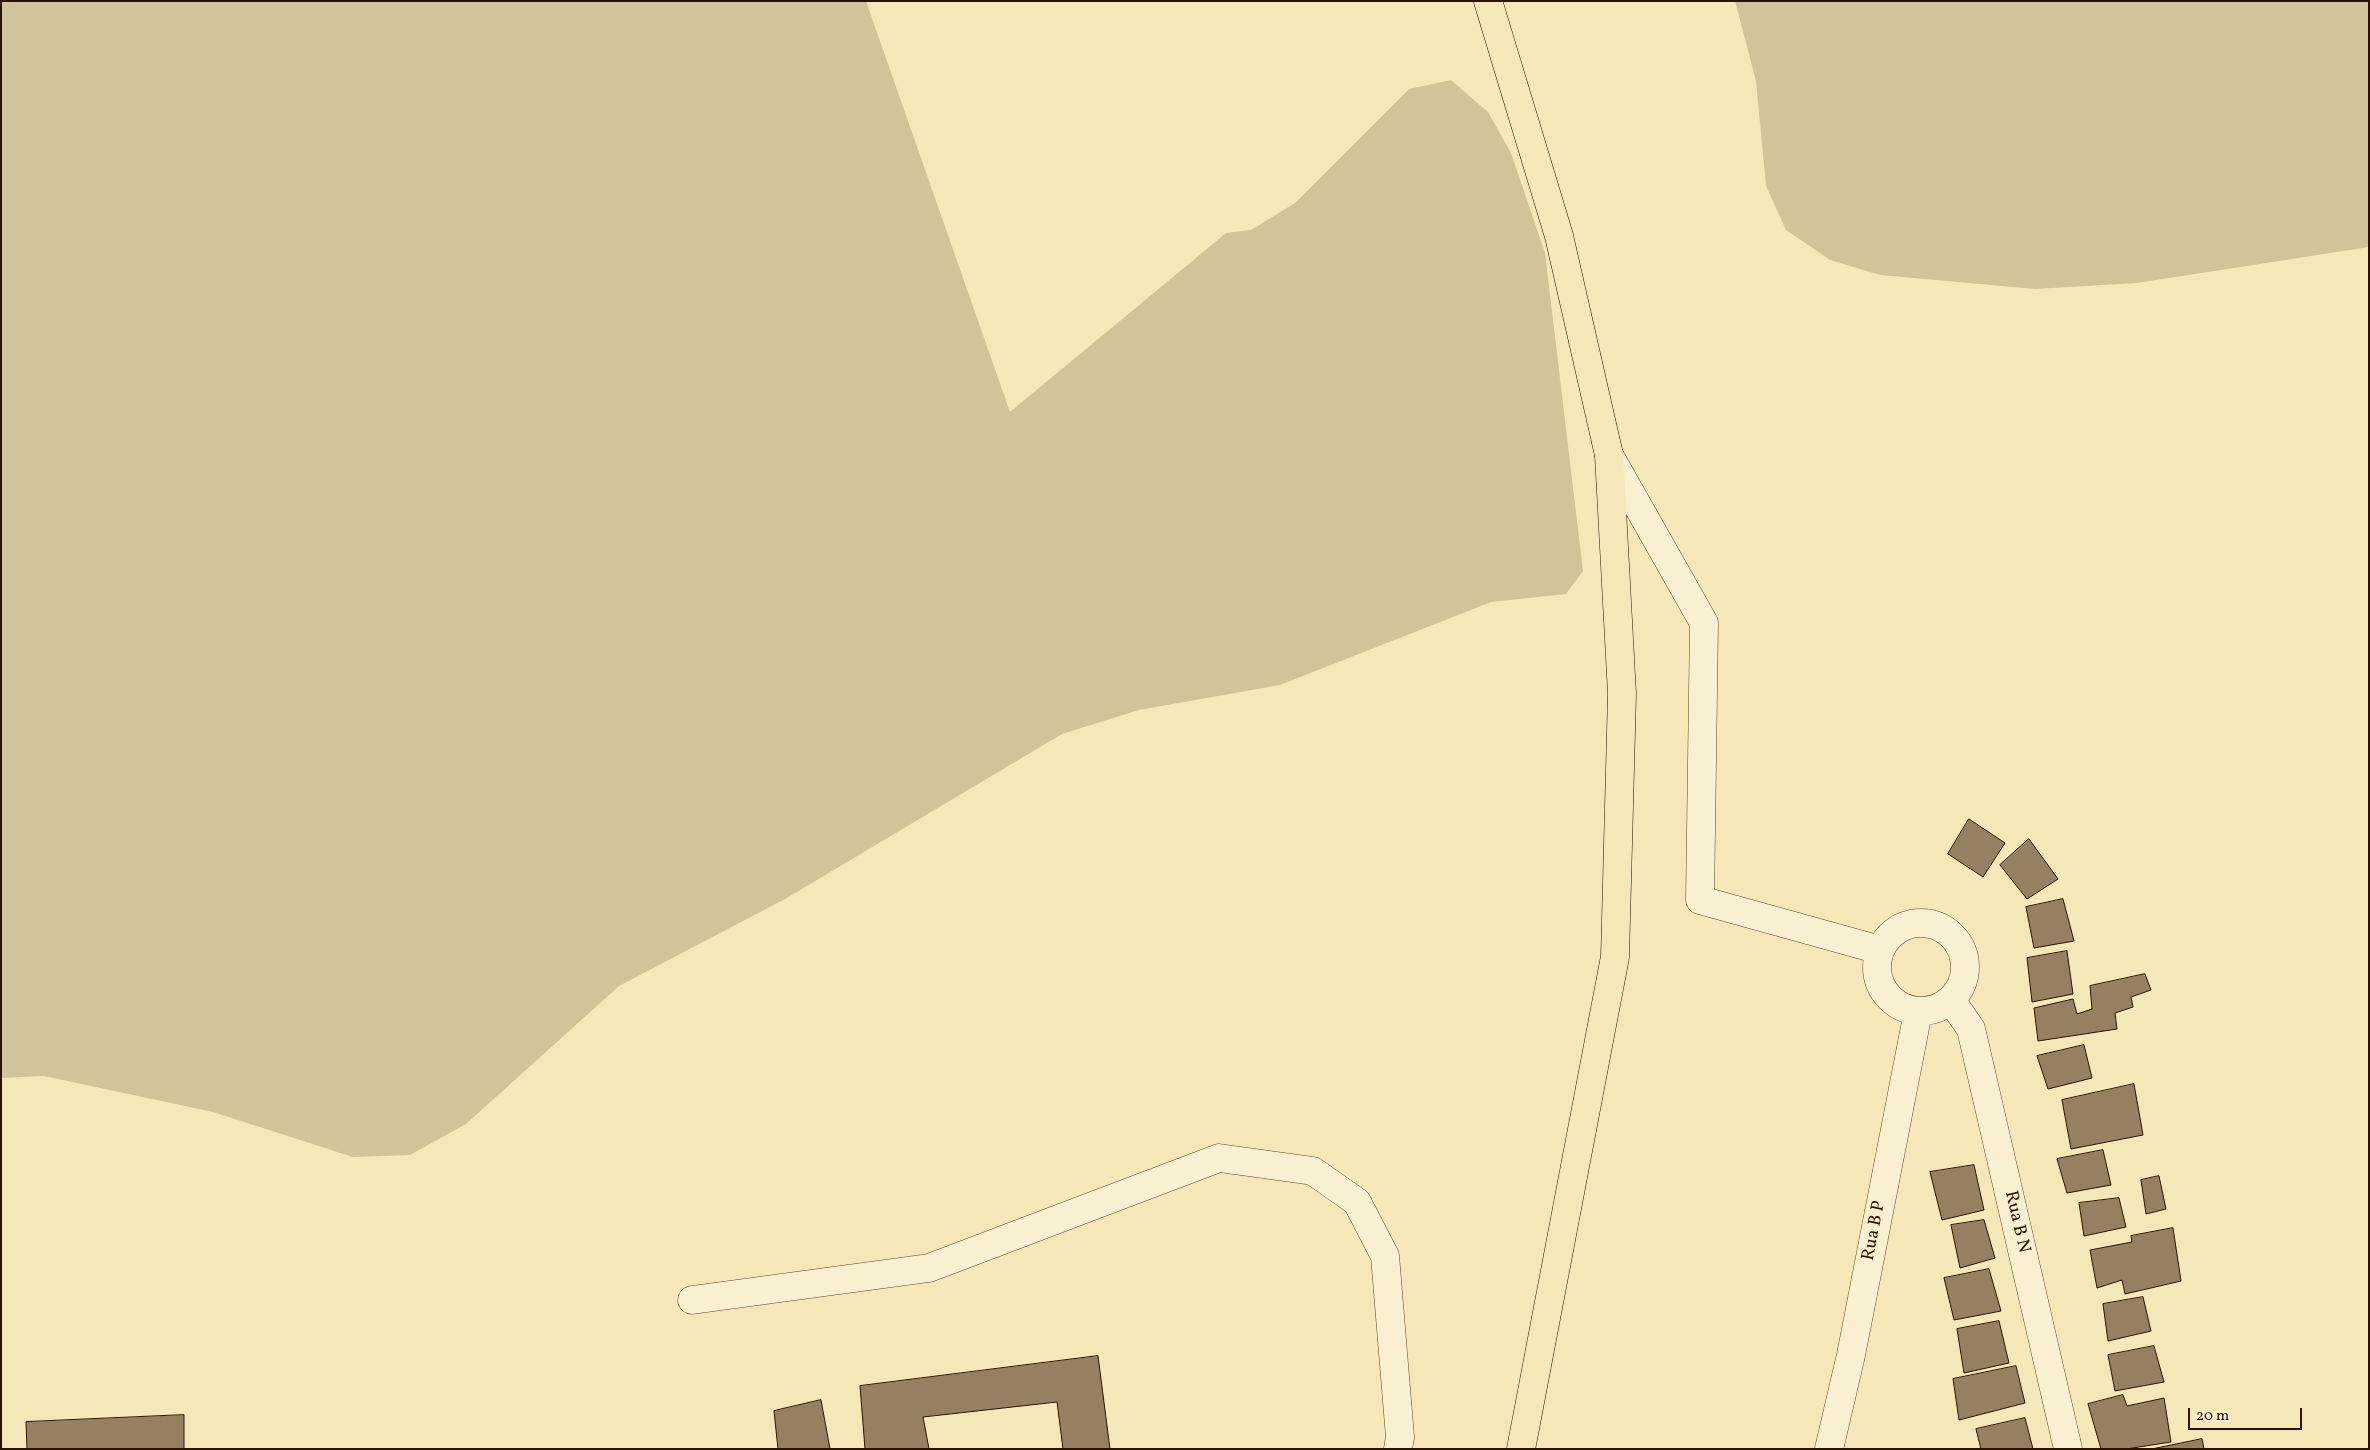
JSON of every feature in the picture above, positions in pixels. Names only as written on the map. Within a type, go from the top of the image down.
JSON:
[{"type":"highway","points":[[1488,1],[1559,236],[1609,455],[1622,694],[1615,957],[1521,1449]]},
{"type":"street","points":[[1609,455],[1704,623],[1700,900],[1880,950]]},
{"type":"street","points":[[1922,922],[1939,927],[1954,937],[1962,952],[1965,969],[1961,986],[1951,1000],[1935,1009],[1918,1012],[1895,1004],[1886,995],[1877,974],[1877,962],[1880,950],[1895,931],[1905,926],[1922,922]]},
{"type":"street","name":"Rua B N","points":[[1951,1000],[1971,1029],[2068,1449]]},
{"type":"street","name":"Rua B P","points":[[1829,1449],[1850,1356],[1918,1012]]},
{"type":"street","points":[[692,1300],[929,1268],[1219,1158],[1313,1171],[1357,1202],[1385,1256],[1400,1437],[1398,1449]]},
{"type":"shaded area","points":[[1,1],[866,1],[1010,412],[1226,233],[1251,230],[1295,203],[1409,89],[1451,80],[1488,112],[1511,153],[1545,253],[1583,571],[1566,594],[1491,602],[1280,685],[1139,710],[1062,734],[785,899],[619,986],[466,1124],[410,1155],[353,1157],[213,1112],[44,1076],[1,1078]]},
{"type":"shaded area","points":[[1735,1],[2369,1],[2369,247],[2137,283],[2035,289],[1880,275],[1830,260],[1786,230],[1766,186],[1756,81]]},
{"type":"building","points":[[1969,819],[2005,843],[1983,877],[1948,854]]},
{"type":"building","points":[[2029,839],[2058,879],[2027,899],[2000,865]]},
{"type":"building","points":[[2063,899],[2074,941],[2034,948],[2026,907]]},
{"type":"building","points":[[2067,951],[2073,994],[2032,1002],[2027,958]]},
{"type":"building","points":[[2145,974],[2151,990],[2131,997],[2133,1007],[2115,1013],[2117,1029],[2038,1041],[2034,1008],[2073,999],[2077,1014],[2092,1009],[2090,986]]},
{"type":"building","points":[[2084,1045],[2092,1078],[2048,1089],[2037,1056]]},
{"type":"building","points":[[2134,1084],[2143,1135],[2071,1149],[2062,1100]]},
{"type":"building","points":[[2103,1150],[2111,1185],[2067,1193],[2057,1159]]},
{"type":"building","points":[[1974,1165],[1984,1210],[1942,1220],[1930,1172]]},
{"type":"building","points":[[2159,1176],[2166,1209],[2146,1214],[2141,1180]]},
{"type":"building","points":[[2119,1198],[2126,1227],[2084,1236],[2079,1203]]},
{"type":"building","points":[[1984,1220],[1995,1258],[1960,1268],[1951,1225]]},
{"type":"building","points":[[2173,1228],[2181,1281],[2125,1294],[2122,1280],[2097,1288],[2090,1250],[2132,1242],[2131,1236]]},
{"type":"building","points":[[1989,1269],[2001,1311],[1954,1320],[1944,1278]]},
{"type":"building","points":[[2143,1297],[2151,1331],[2108,1341],[2103,1304]]},
{"type":"building","points":[[1999,1321],[2009,1363],[1964,1373],[1957,1329]]},
{"type":"building","points":[[2154,1346],[2164,1382],[2115,1391],[2108,1355]]},
{"type":"building","points":[[1098,1356],[1110,1449],[1063,1449],[1057,1402],[923,1417],[929,1449],[865,1449],[860,1386]]},
{"type":"building","points":[[2016,1366],[2025,1403],[1959,1420],[1953,1379]]},
{"type":"building","points":[[2123,1395],[2127,1406],[2164,1398],[2171,1442],[2126,1449],[2101,1449],[2088,1404]]},
{"type":"building","points":[[821,1400],[830,1449],[778,1449],[774,1411]]},
{"type":"building","points":[[184,1415],[184,1449],[27,1449],[26,1422]]},
{"type":"building","points":[[2025,1418],[2033,1449],[1981,1449],[1976,1429]]},
{"type":"building","points":[[2202,1439],[2204,1449],[2152,1449]]}]
